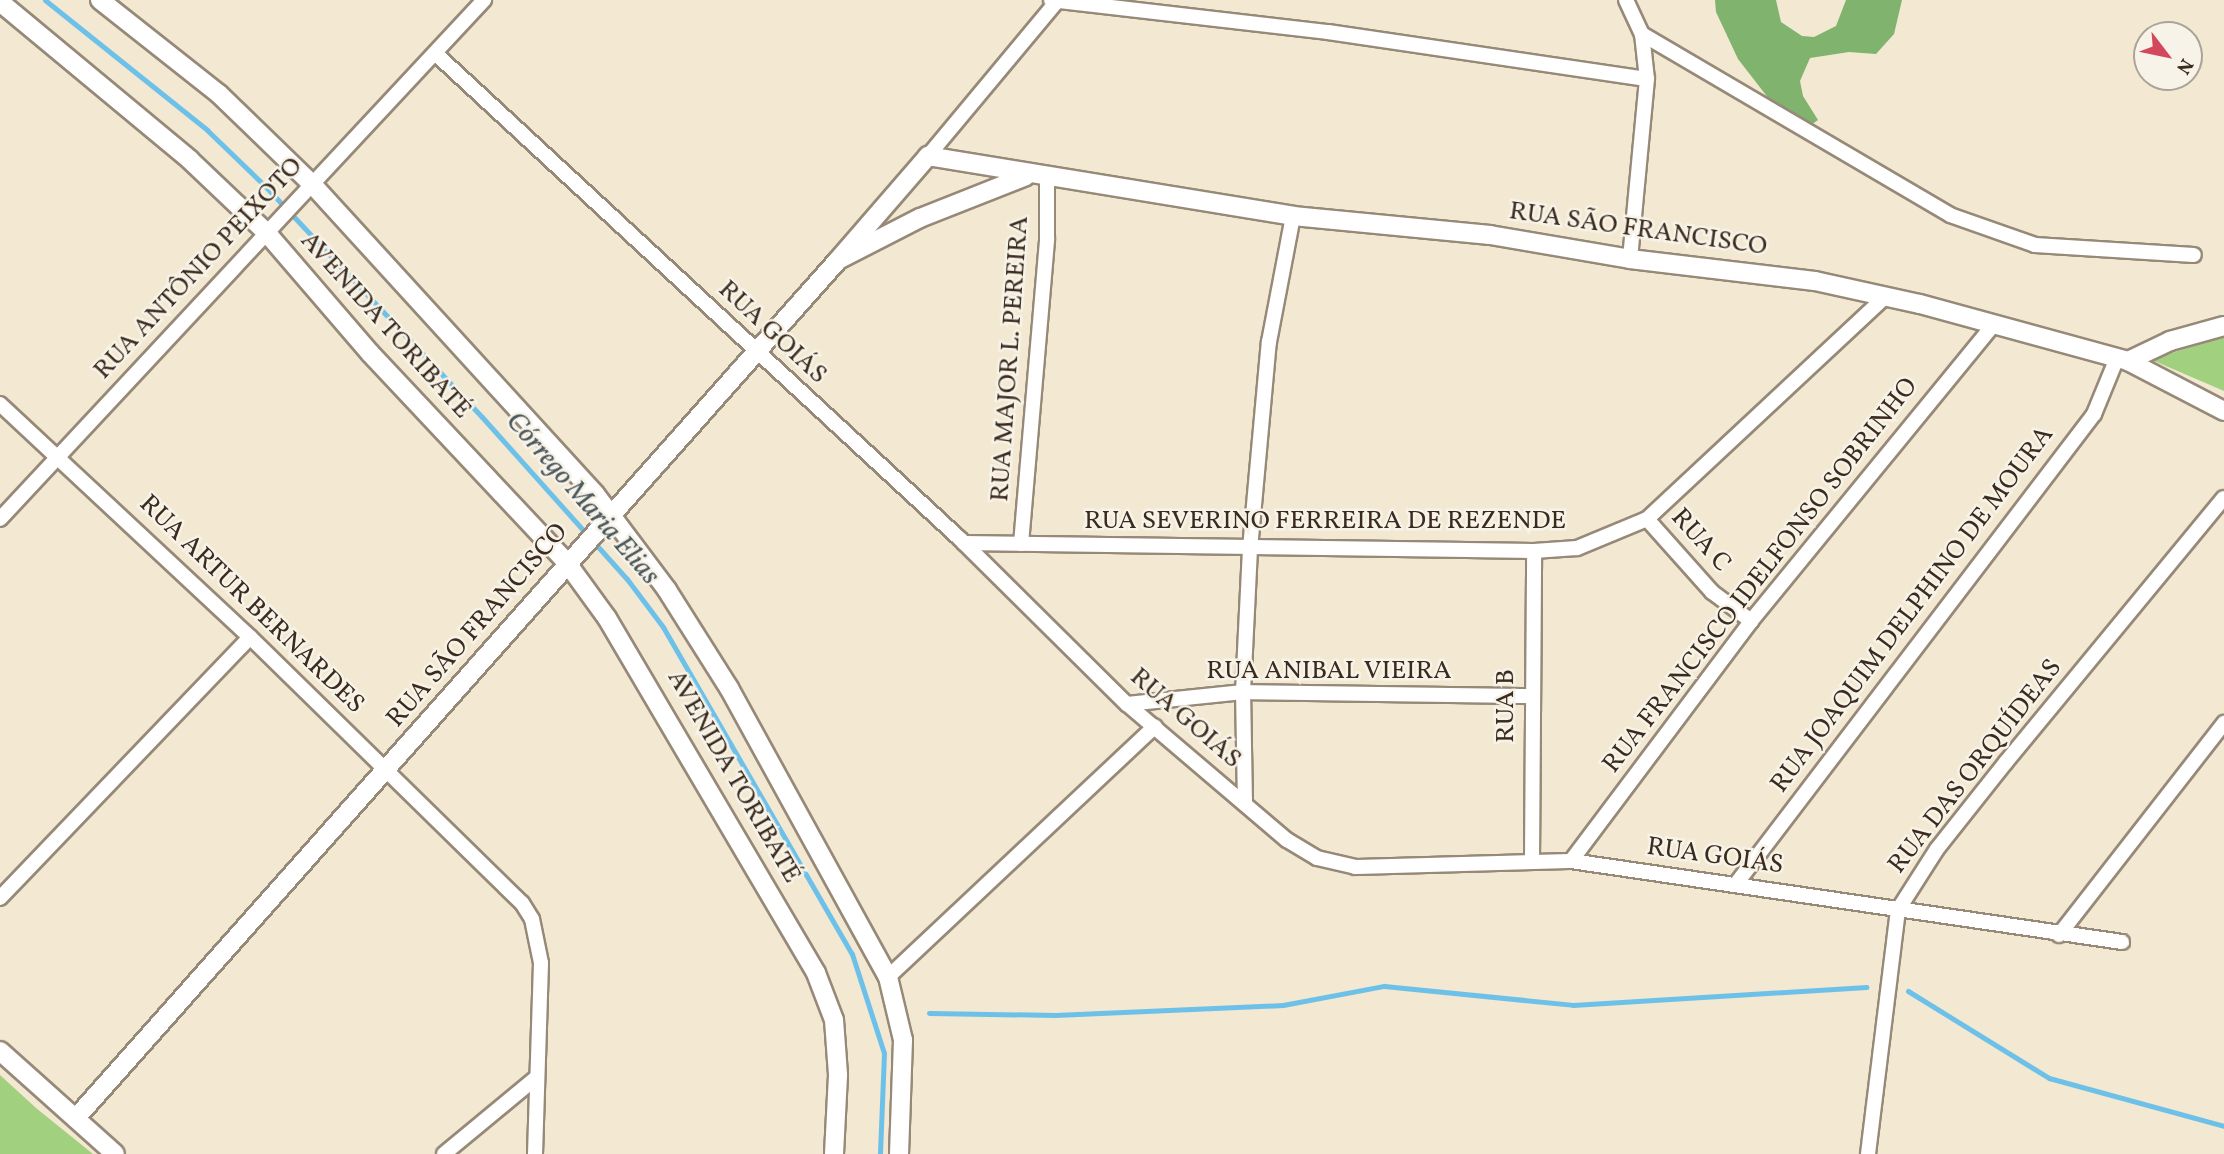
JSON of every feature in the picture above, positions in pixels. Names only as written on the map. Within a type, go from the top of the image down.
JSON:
[{"type":"street","name":"AVENIDA TORIBATÉ","points":[[100,0],[209,85],[308,188],[607,519],[729,688],[888,977],[903,1040],[900,1154]]},
{"type":"street","name":"RUA ANTÔNIO PEIXOTO","points":[[0,519],[484,0]]},
{"type":"street","points":[[838,260],[928,156],[1056,0],[1328,32],[1647,79]]},
{"type":"street","points":[[1626,0],[1642,34],[1647,79],[1630,259]]},
{"type":"street","name":"AVENIDA TORIBATÉ","points":[[0,2],[270,228],[370,353],[572,558],[657,697],[816,973],[834,1020],[838,1075],[834,1154]]},
{"type":"street","points":[[1642,34],[1950,215],[2035,245],[2194,254]]},
{"type":"street","name":"RUA GOIÁS","points":[[436,54],[964,543],[1127,704],[1245,804],[1317,858],[1355,867],[1571,861],[2059,935],[2122,942]]},
{"type":"street","name":"RUA SÃO FRANCISCO","points":[[928,156],[1026,176],[1293,216],[1490,235],[1630,259],[1815,281],[1886,296],[2123,360],[2224,411]]},
{"type":"street","name":"RUA SÃO FRANCISCO","points":[[76,1118],[838,260],[920,218],[1026,176]]},
{"type":"street","name":"RUA MAJOR L. PEREIRA","points":[[1021,544],[1047,238],[1047,178]]},
{"type":"street","points":[[1245,804],[1243,692],[1250,549],[1269,342],[1293,216]]},
{"type":"street","name":"RUA SEVERINO FERREIRA DE REZENDE","points":[[964,543],[1250,549],[1534,551],[1577,548],[1647,519],[1886,296]]},
{"type":"street","name":"RUA FRANCISCO IDELFONSO SOBRINHO","points":[[1571,861],[1751,621],[1993,325]]},
{"type":"street","points":[[2123,360],[2170,341],[2224,326]]},
{"type":"street","name":"RUA JOAQUIM DELPHINO DE MOURA","points":[[1736,884],[2094,414],[2123,360]]},
{"type":"street","name":"RUA ARTUR BERNARDES","points":[[0,404],[250,637],[522,903],[532,919],[541,962],[535,1154]]},
{"type":"street","name":"RUA DAS ORQUÍDEAS","points":[[1868,1154],[1898,910],[1937,849],[1997,772],[2224,498]]},
{"type":"street","name":"RUA C","points":[[1647,519],[1712,592],[1751,621]]},
{"type":"street","name":"RUA B","points":[[1532,860],[1534,551]]},
{"type":"street","points":[[0,898],[250,637]]},
{"type":"street","name":"RUA ANIBAL VIEIRA","points":[[1127,704],[1243,692],[1532,696]]},
{"type":"street","points":[[2059,935],[2224,723]]},
{"type":"street","points":[[888,977],[1155,726]]},
{"type":"street","points":[[0,1051],[115,1154]]},
{"type":"street","points":[[444,1154],[536,1079]]},
{"type":"green space","points":[[1715,0],[1776,0],[1781,22],[1802,36],[1814,37],[1836,26],[1846,0],[1902,0],[1894,34],[1876,54],[1849,52],[1810,58],[1800,81],[1803,96],[1818,120],[1808,127],[1776,108],[1738,59],[1716,12]]},
{"type":"green space","points":[[2224,336],[2224,391],[2152,360],[2218,337]]},
{"type":"green space","points":[[0,1075],[36,1108],[93,1154],[0,1154]]},
{"type":"waterway","name":"Córrego Maria Elias","points":[[45,0],[207,130],[265,186],[482,417],[627,579],[663,627],[852,954],[884,1053],[880,1154]]},
{"type":"waterway","points":[[929,1013],[1055,1015],[1283,1005],[1384,986],[1573,1005],[1866,987]]},
{"type":"waterway","points":[[1908,991],[2049,1078],[2224,1126]]}]
